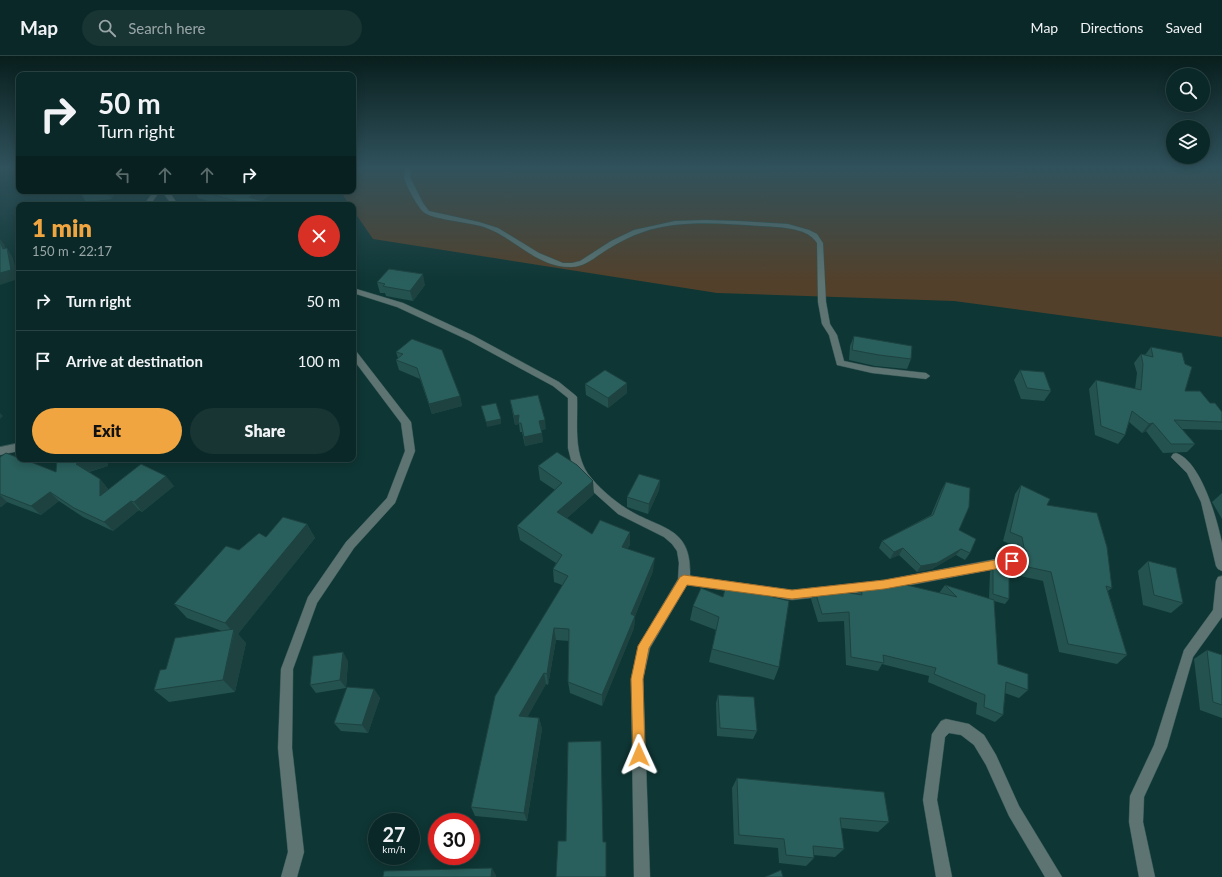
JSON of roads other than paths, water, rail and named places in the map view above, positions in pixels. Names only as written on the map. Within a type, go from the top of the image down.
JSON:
[{"type":"street","points":[[422,206],[427,212],[495,229],[506,234],[529,251],[544,259],[561,264],[572,265],[582,262],[611,244],[644,229],[674,224],[726,221],[795,228],[807,231],[817,237],[820,243],[822,302],[826,324],[833,335],[840,363],[872,370],[926,376]]},
{"type":"street","points":[[356,291],[368,296],[400,304],[471,338],[556,384],[572,396],[574,456],[584,476],[623,511],[669,533],[682,548],[686,569],[684,580],[644,646],[637,679],[642,877]]},
{"type":"street","points":[[290,877],[296,852],[285,748],[287,669],[312,601],[350,545],[391,500],[410,451],[406,422],[356,356]]},
{"type":"street","points":[[0,451],[16,448]]},
{"type":"street","points":[[1176,457],[1191,471],[1206,502],[1222,566]]},
{"type":"street","points":[[684,580],[792,595],[884,585],[1012,561]]},
{"type":"street","points":[[1147,877],[1136,822],[1137,796],[1160,747],[1188,654],[1219,612],[1222,581]]},
{"type":"street","points":[[944,877],[930,800],[939,734],[946,726],[964,729],[979,740],[991,760],[1014,811],[1054,877]]}]
